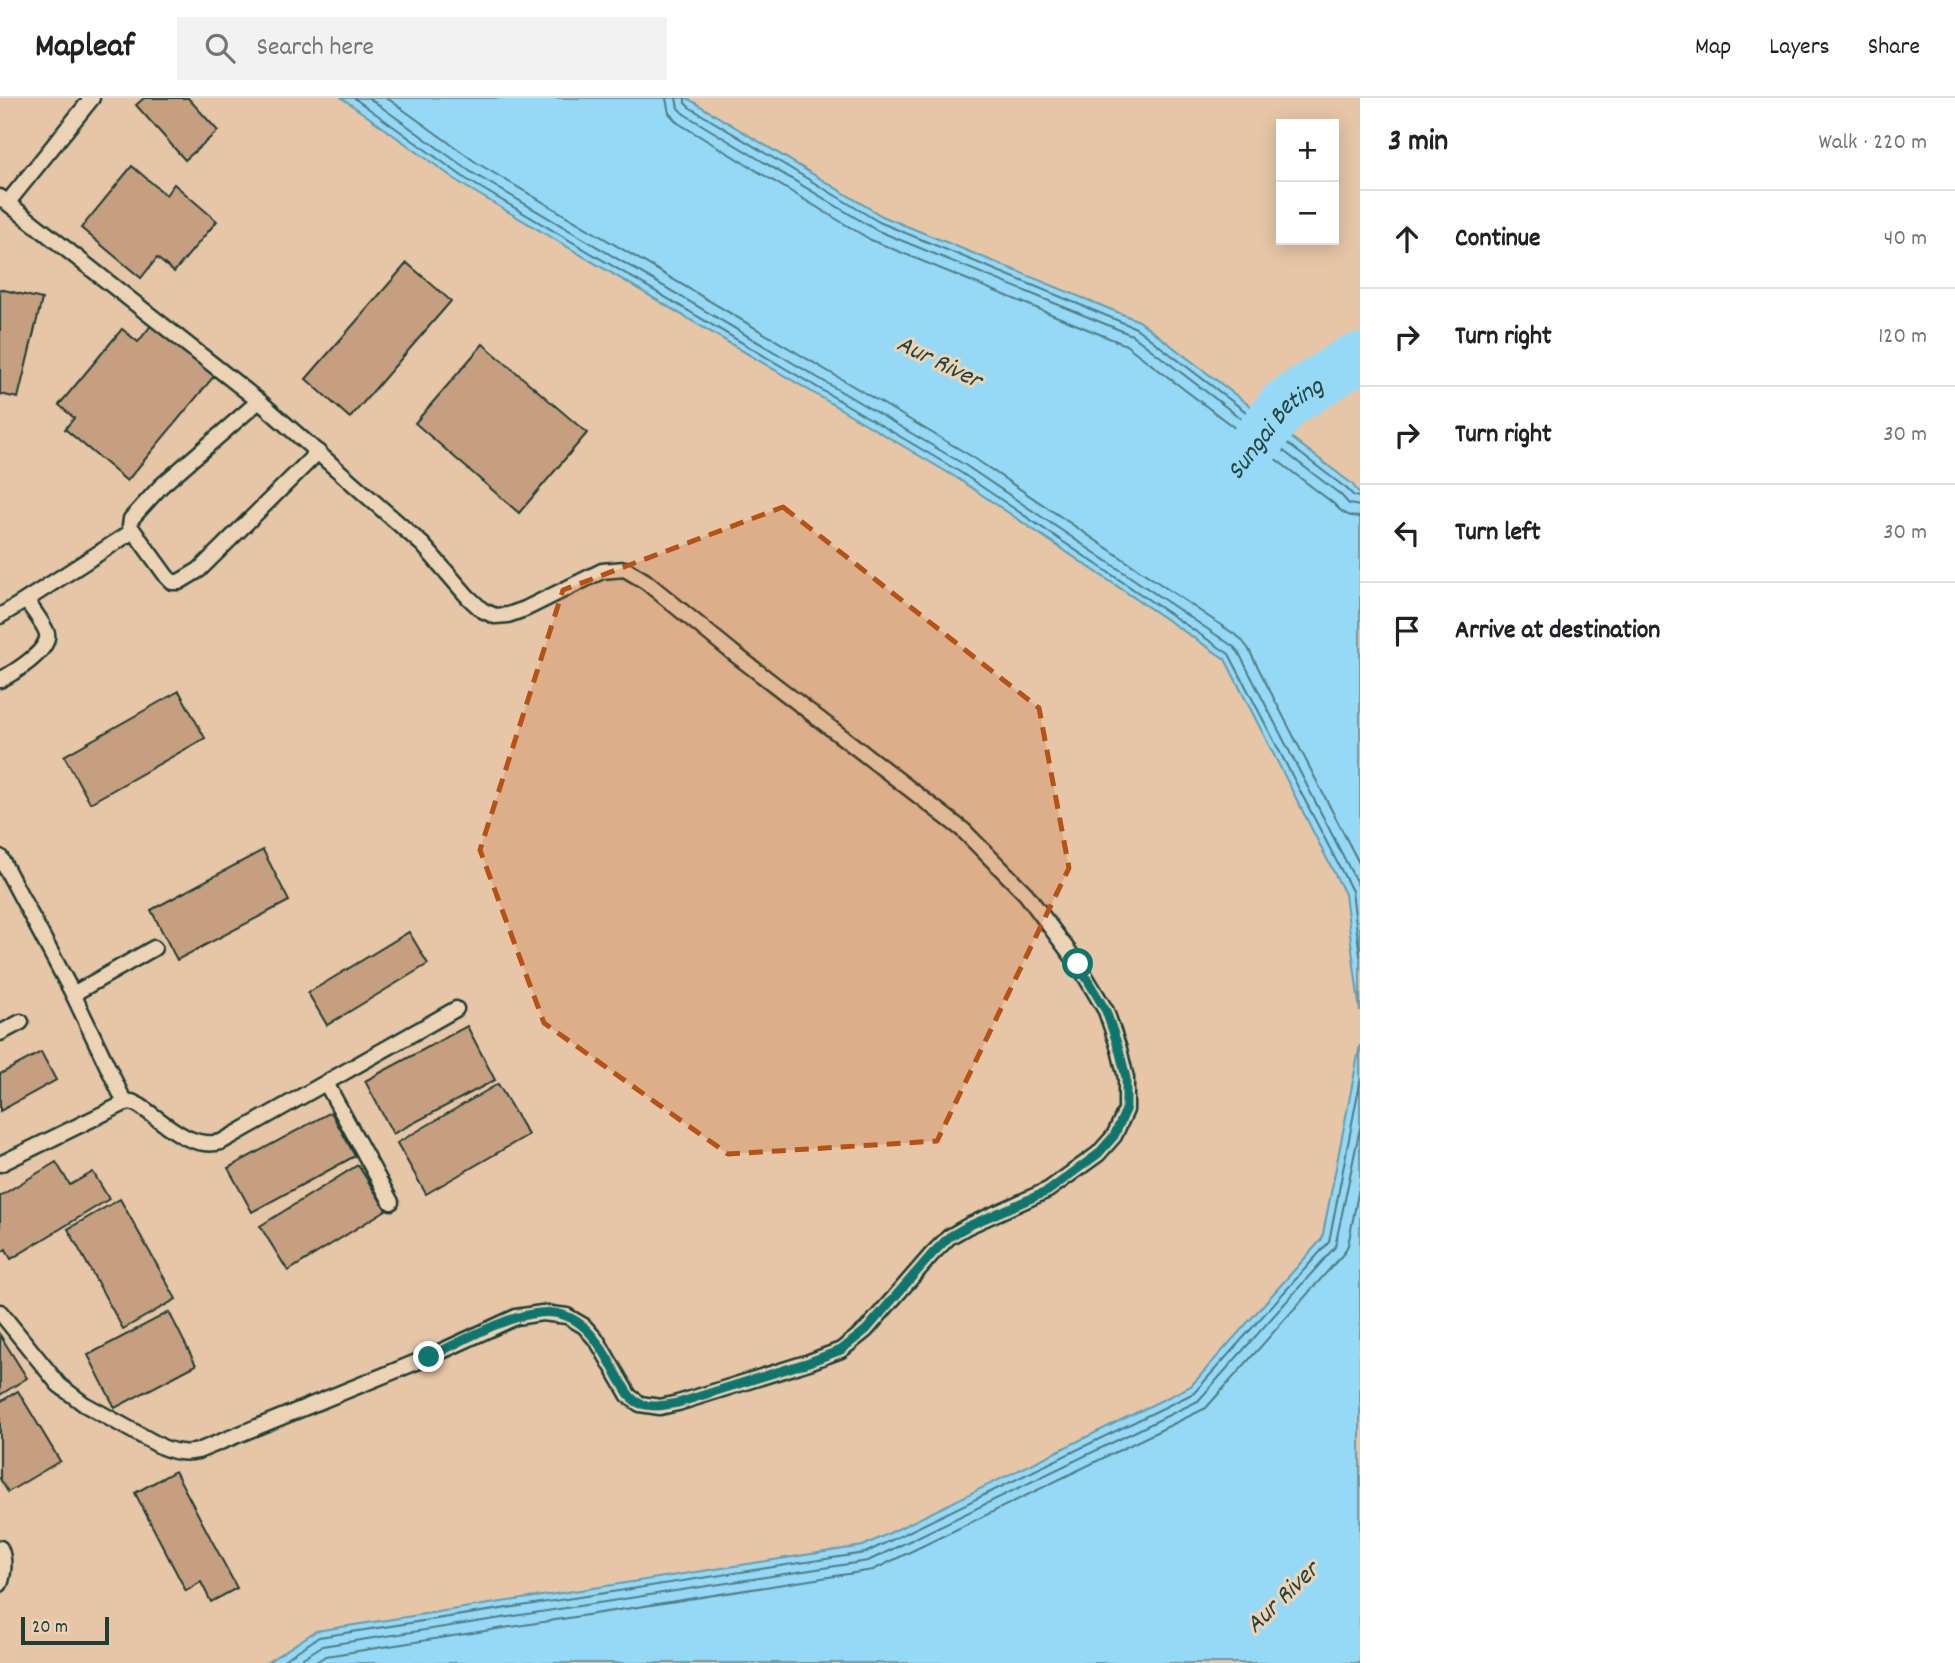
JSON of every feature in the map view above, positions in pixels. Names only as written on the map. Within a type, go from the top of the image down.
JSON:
[{"type":"lane","points":[[0,1312],[59,1385],[84,1404],[175,1452],[198,1451],[429,1357],[516,1317],[542,1312],[567,1316],[584,1326],[598,1342],[629,1396],[640,1404],[660,1406],[678,1403],[841,1350],[866,1330],[949,1237],[1048,1191],[1098,1154],[1114,1136],[1126,1110],[1126,1078],[1106,1011],[1078,964],[1026,894],[963,830],[732,652],[645,580],[625,569],[602,571],[508,615],[495,616],[482,610],[423,545],[259,401],[4,200],[92,98]]},
{"type":"lane","points":[[259,401],[160,486],[131,519],[130,526],[133,531],[167,578],[175,583],[184,581],[199,570],[318,452]]},
{"type":"lane","points":[[0,616],[133,531]]},
{"type":"lane","points":[[0,680],[41,651],[46,642],[47,633],[26,600]]},
{"type":"lane","points":[[0,857],[73,994],[125,1103]]},
{"type":"lane","points":[[73,994],[154,948]]},
{"type":"lane","points":[[0,1164],[132,1102],[188,1139],[202,1144],[221,1142],[456,1009]]},
{"type":"lane","points":[[0,1033],[21,1022]]},
{"type":"lane","points":[[326,1083],[391,1202]]},
{"type":"lane","points":[[0,1548],[3,1577],[0,1584]]},
{"type":"highlighted area","points":[[783,507],[1039,708],[1069,868],[937,1141],[728,1154],[544,1023],[480,850],[563,590]]},
{"type":"water","name":"Aur River","points":[[342,98],[687,98],[882,216],[1139,321],[1352,484],[1360,494],[1360,1012],[1345,894],[1225,659],[957,478],[463,185]]},
{"type":"water","name":"Aur River","points":[[1360,1045],[1360,1663],[266,1663],[316,1631],[863,1546],[1191,1386],[1322,1239]]},
{"type":"building","points":[[144,98],[188,98],[218,131],[185,160],[136,105]]},
{"type":"building","points":[[132,166],[166,195],[174,184],[217,221],[174,272],[157,258],[141,278],[81,228]]},
{"type":"building","points":[[407,263],[451,301],[350,418],[306,379]]},
{"type":"building","points":[[0,289],[42,299],[18,398],[0,394]]},
{"type":"building","points":[[153,323],[215,375],[127,481],[65,429],[74,418],[59,405],[122,329],[138,342]]},
{"type":"building","points":[[483,344],[587,433],[519,513],[415,423]]},
{"type":"building","points":[[179,691],[205,738],[90,803],[64,756]]},
{"type":"building","points":[[263,850],[289,901],[177,960],[151,910]]},
{"type":"building","points":[[409,932],[428,964],[327,1025],[308,993]]},
{"type":"building","points":[[467,1026],[495,1080],[393,1134],[365,1081]]},
{"type":"building","points":[[41,1052],[56,1080],[0,1111],[0,1074]]},
{"type":"building","points":[[498,1084],[528,1135],[426,1194],[397,1143]]},
{"type":"building","points":[[331,1112],[355,1156],[252,1212],[228,1168]]},
{"type":"building","points":[[56,1162],[70,1185],[93,1172],[109,1199],[11,1259],[6,1249],[0,1253],[0,1196]]},
{"type":"building","points":[[358,1165],[386,1210],[288,1271],[260,1226]]},
{"type":"building","points":[[120,1199],[176,1299],[123,1329],[68,1229]]},
{"type":"building","points":[[169,1312],[196,1365],[115,1408],[88,1355]]},
{"type":"building","points":[[0,1335],[27,1378],[0,1395]]},
{"type":"building","points":[[18,1391],[60,1461],[8,1492],[0,1479],[0,1402]]},
{"type":"building","points":[[175,1471],[237,1588],[211,1602],[201,1582],[186,1591],[135,1493]]},
{"type":"waterway","name":"Sungai Beting","points":[[1228,479],[1285,404],[1350,362],[1360,359]]},
{"type":"route","points":[[429,1357],[516,1317],[542,1312],[567,1316],[584,1326],[598,1342],[629,1396],[640,1404],[660,1406],[678,1403],[841,1350],[866,1330],[949,1237],[1048,1191],[1098,1154],[1114,1136],[1126,1110],[1126,1078],[1106,1011],[1078,964]]}]
